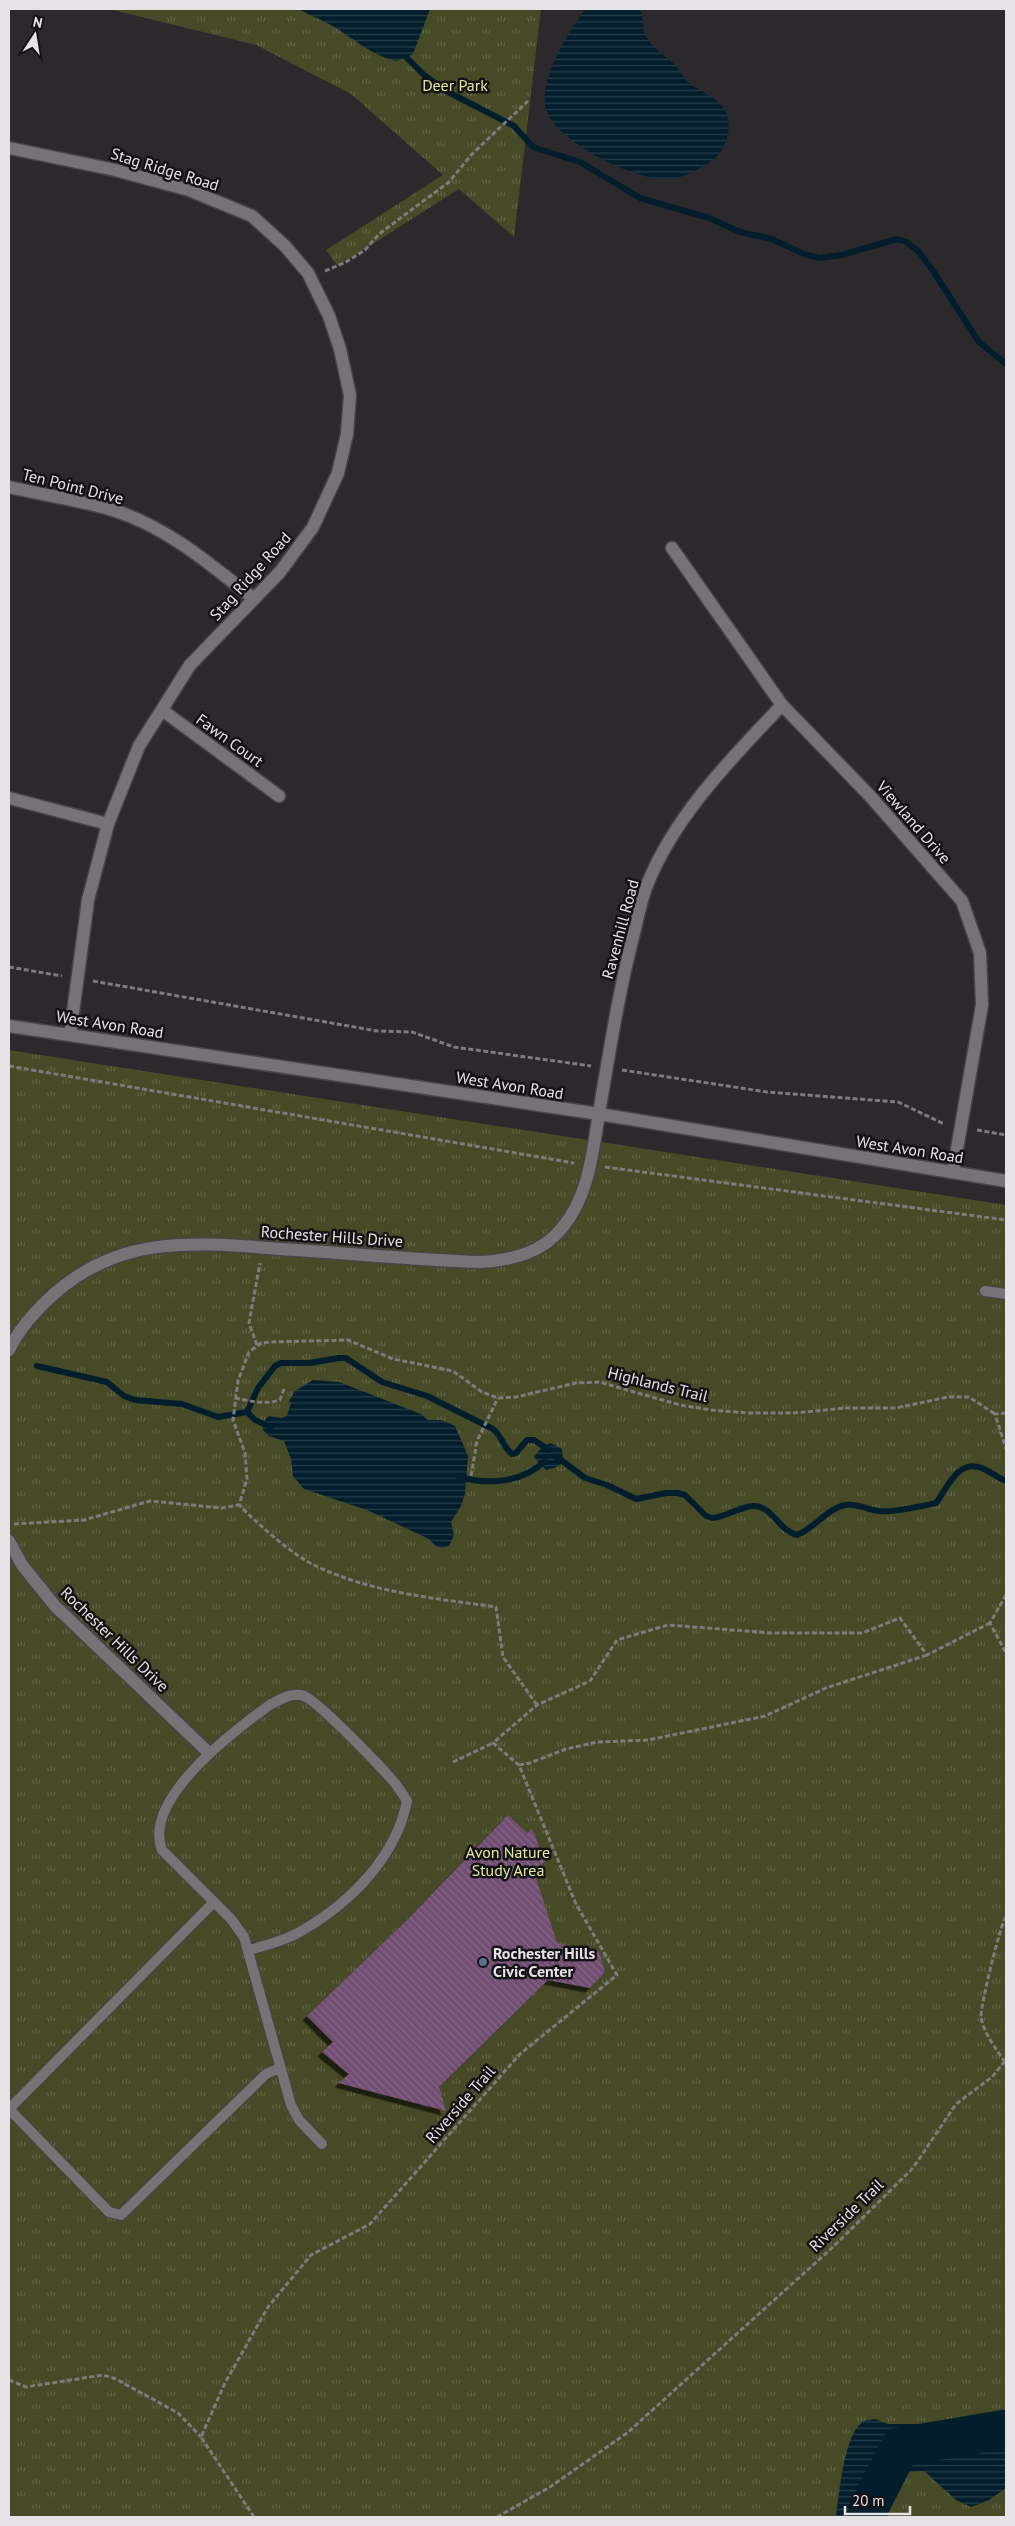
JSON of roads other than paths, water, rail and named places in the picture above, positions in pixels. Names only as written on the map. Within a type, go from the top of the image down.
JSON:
[{"type":"street","name":"Stag Ridge Road","points":[[9,148],[115,170],[161,182],[189,190],[252,216],[286,246],[308,273],[329,316],[340,348],[350,395],[348,434],[338,473],[313,527],[280,572],[190,665],[139,746],[108,824],[88,900],[70,1035]]},
{"type":"street","name":"Ten Point Drive","points":[[9,488],[113,510],[146,523],[179,542],[254,599]]},
{"type":"street","name":"Viewland Drive","points":[[672,548],[782,704],[870,796],[962,901],[980,953],[982,1005],[953,1172]]},
{"type":"street","name":"Ravenhill Road","points":[[598,1114],[626,963],[646,886],[669,839],[741,748],[782,704]]},
{"type":"street","name":"Fawn Court","points":[[162,710],[279,796]]},
{"type":"street","points":[[9,798],[108,824]]},
{"type":"street","name":"West Avon Road","points":[[9,1026],[598,1114],[1006,1181]]},
{"type":"street","name":"Rochester Hills Drive","points":[[9,1350],[22,1328],[53,1294],[81,1273],[115,1256],[151,1246],[171,1244],[263,1248],[481,1262],[498,1261],[527,1254],[557,1234],[574,1212],[588,1175],[598,1114]]},
{"type":"street","name":"Rochester Hills Drive","points":[[9,1541],[22,1565],[55,1606],[209,1753]]},
{"type":"lane","points":[[985,1291],[1006,1294]]},
{"type":"lane","points":[[249,1950],[302,1931],[345,1900],[363,1882],[393,1844],[402,1823],[407,1801],[394,1782],[331,1718],[304,1696],[290,1696],[271,1704],[209,1753],[170,1802],[163,1816],[158,1836],[162,1850],[168,1858],[238,1928],[249,1950],[280,2068],[294,2113],[322,2144]]},
{"type":"lane","points":[[214,1902],[9,2109],[109,2212],[121,2215],[266,2074],[280,2068]]},
{"type":"water","points":[[298,9],[430,9],[413,54],[397,61],[378,55],[338,29]]},
{"type":"water","points":[[586,9],[639,9],[642,15],[644,31],[651,44],[676,66],[687,81],[722,106],[726,111],[729,129],[724,146],[714,159],[682,176],[669,179],[655,178],[638,174],[600,158],[582,148],[554,124],[547,112],[545,101],[546,87],[563,43]]},
{"type":"water","points":[[313,1380],[339,1382],[421,1414],[428,1420],[441,1420],[455,1426],[468,1456],[465,1494],[461,1506],[451,1522],[454,1535],[449,1546],[438,1547],[429,1539],[367,1510],[304,1489],[293,1476],[291,1459],[284,1441],[269,1436],[263,1430],[264,1424],[269,1416],[281,1418],[287,1416],[291,1403],[289,1401],[295,1391]]},
{"type":"water","points":[[551,1443],[562,1449],[562,1462],[558,1466],[546,1470],[534,1457],[543,1446]]},
{"type":"water","points":[[875,2419],[888,2424],[930,2424],[963,2445],[983,2452],[1003,2448],[1006,2444],[1006,2488],[989,2500],[971,2507],[956,2500],[924,2471],[898,2472],[890,2482],[880,2517],[836,2517],[844,2465],[852,2438],[857,2427],[864,2421]]},
{"type":"waterway","points":[[407,58],[424,75],[448,92],[514,126],[533,147],[580,162],[640,198],[709,218],[740,232],[772,239],[804,254],[819,258],[842,255],[897,239],[907,242],[920,253],[933,271],[979,342],[1006,364]]},
{"type":"waterway","points":[[37,1366],[107,1382],[124,1396],[135,1400],[182,1404],[218,1417],[247,1412],[258,1388],[275,1366],[281,1363],[310,1363],[346,1358],[382,1382],[427,1396],[493,1429],[512,1454],[516,1453],[527,1440],[534,1440],[549,1450]]},
{"type":"waterway","points":[[247,1412],[255,1420],[270,1427]]},
{"type":"waterway","points":[[557,1457],[585,1478],[607,1485],[636,1499],[666,1493],[677,1493],[685,1495],[706,1516],[712,1518],[743,1508],[760,1507],[771,1514],[785,1529],[797,1535],[810,1528],[833,1510],[846,1505],[892,1511],[936,1503],[958,1472],[971,1466],[982,1468],[1006,1481]]},
{"type":"waterway","points":[[459,1477],[482,1481],[516,1478],[526,1474],[545,1461]]},
{"type":"waterway","points":[[868,2517],[868,2510],[900,2447],[1006,2429]]},
{"type":"place","name":"Rochester Hills Civic Center","points":[[483,1962]]},
{"type":"park label","name":"Deer Park","points":[[455,85]]},
{"type":"park label","name":"Avon Nature Study Area","points":[[508,1861]]}]
